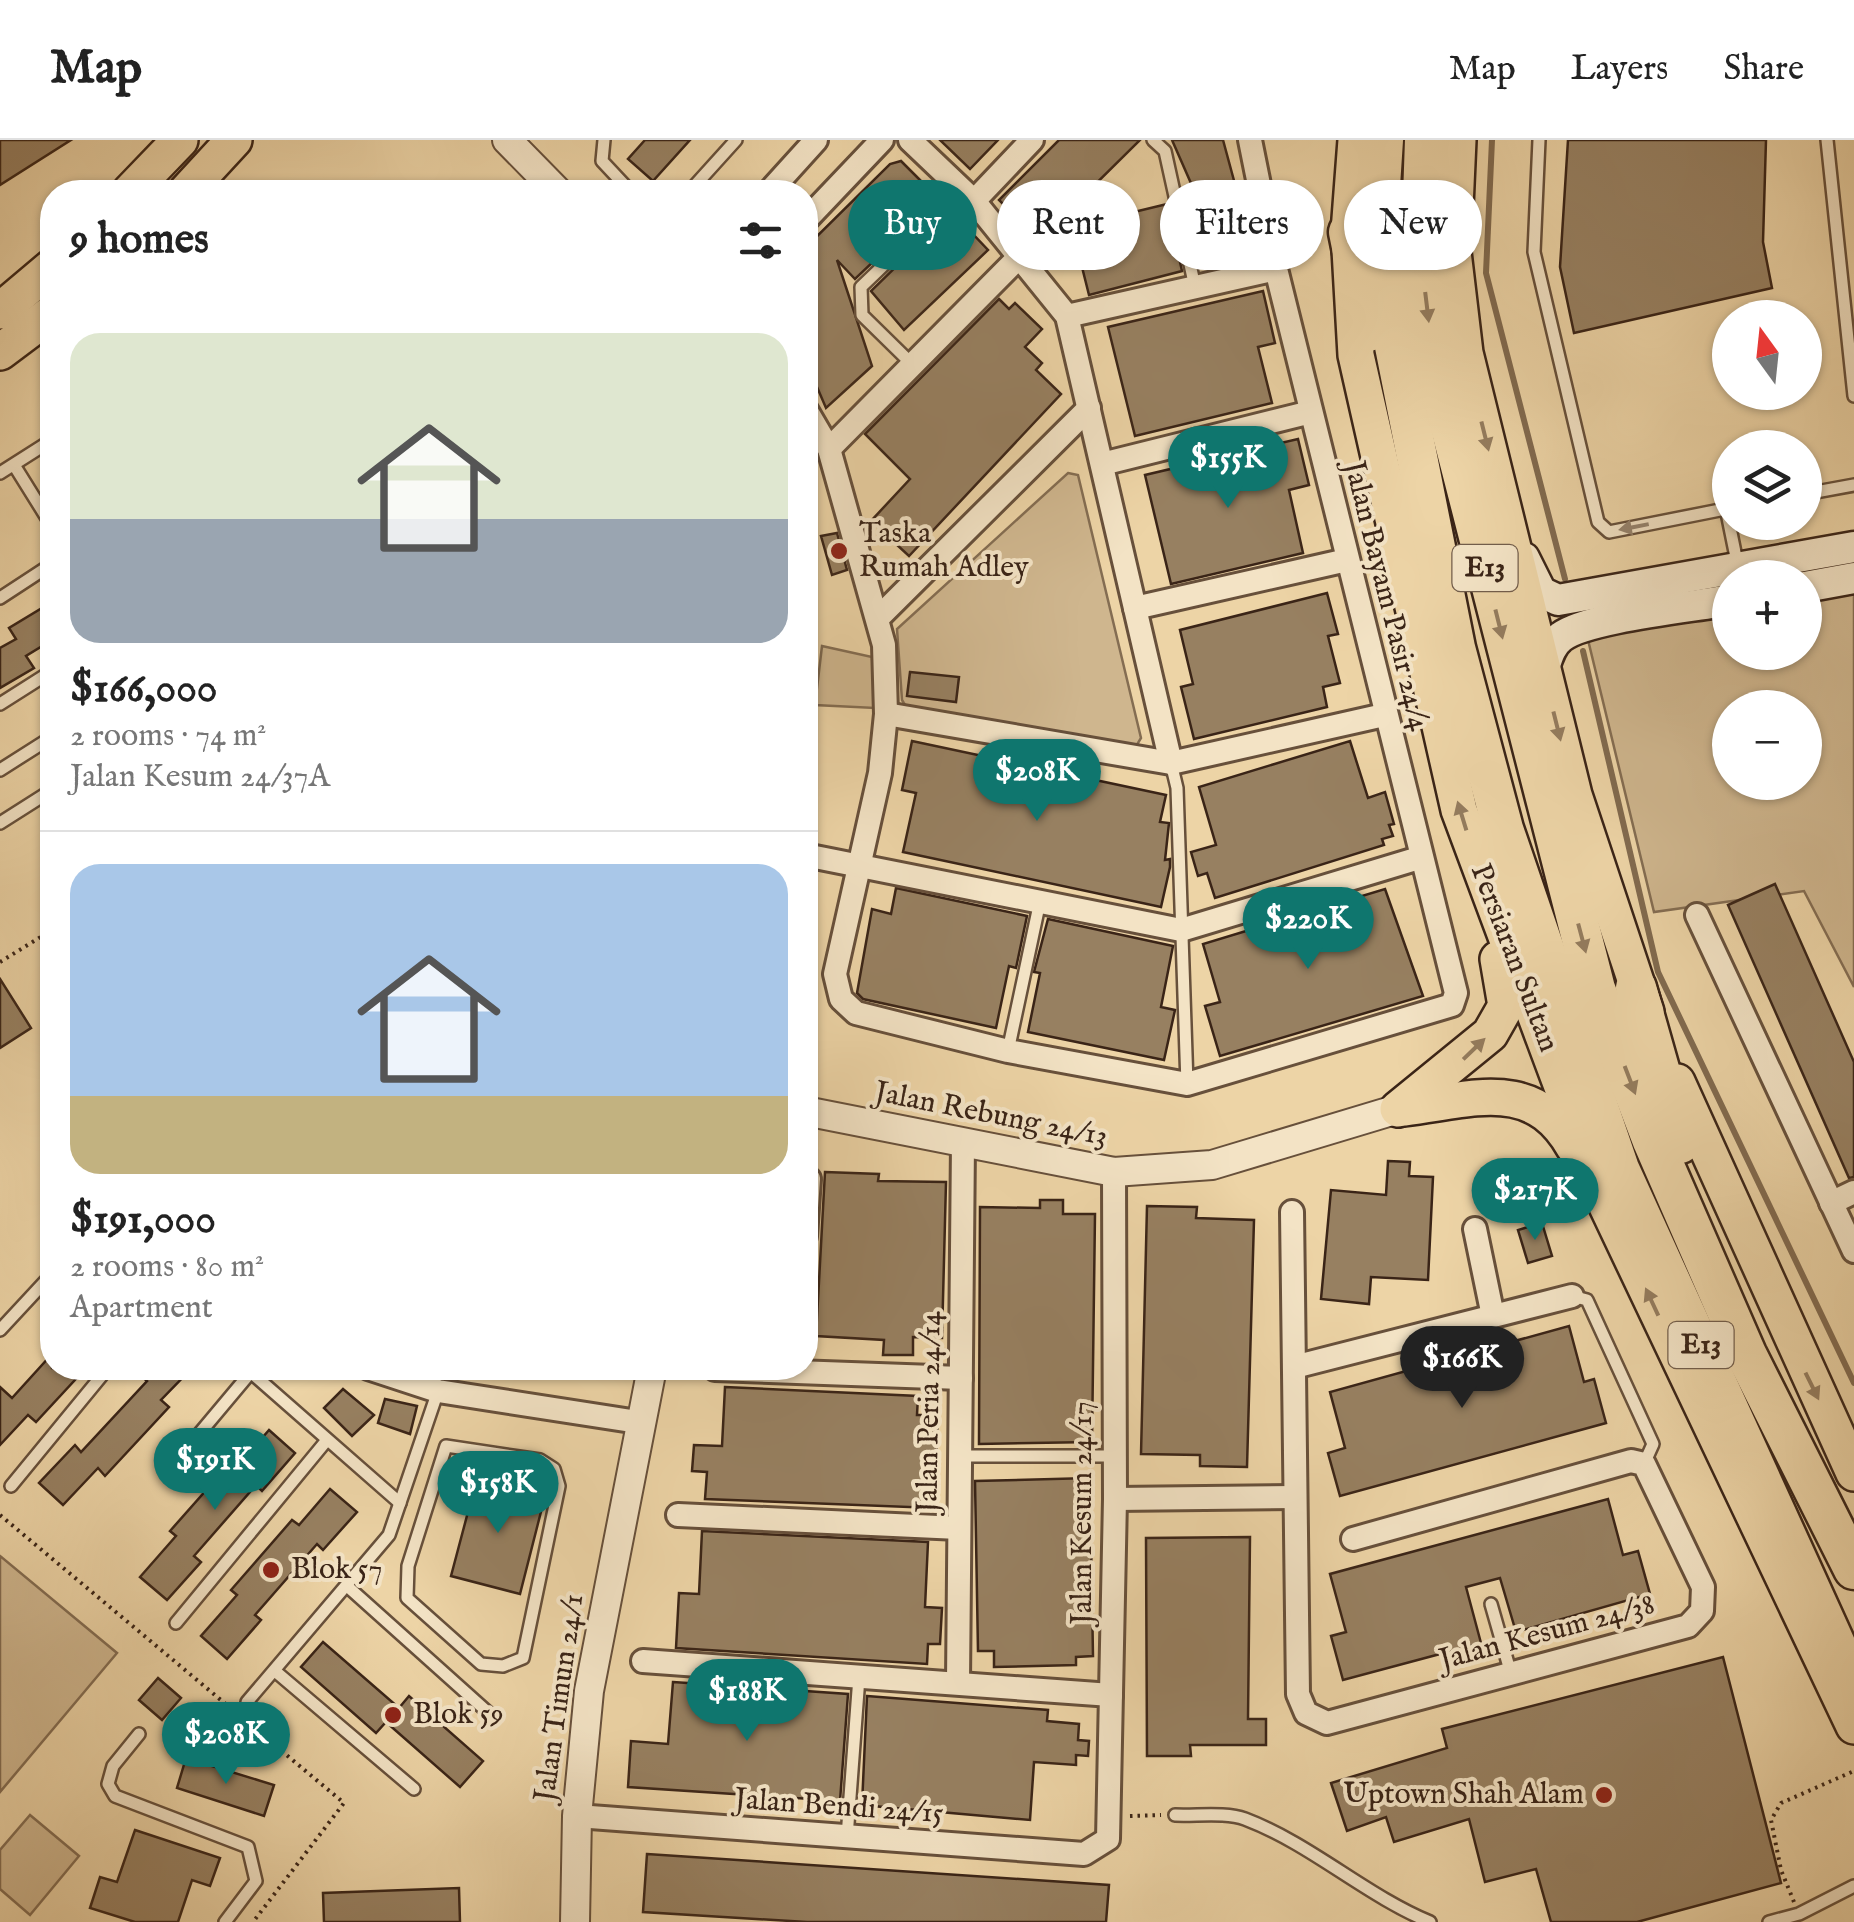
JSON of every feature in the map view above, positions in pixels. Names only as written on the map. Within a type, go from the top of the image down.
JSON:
[{"type":"highway","name":"E13","points":[[1383,140],[1379,202],[1391,326],[1455,648],[1504,830],[1576,994],[1653,1140],[1746,1354],[1854,1569]]},
{"type":"highway","name":"E13","points":[[1424,140],[1420,254],[1432,353],[1619,1169],[1854,1686]]},
{"type":"highway","points":[[1357,270],[1398,454],[1455,648]]},
{"type":"highway","points":[[1636,988],[1677,1135],[1782,1384],[1824,1504]]},
{"type":"main road","points":[[142,180],[180,140]]},
{"type":"main road","points":[[197,180],[234,140]]},
{"type":"main road","name":"Persiaran Sultan","points":[[1353,180],[1356,140]]},
{"type":"main road","points":[[1458,140],[1454,252],[1465,354],[1574,795],[1636,988],[1797,1356],[1854,1473]]},
{"type":"main road","name":"Persiaran Sultan","points":[[1351,270],[1356,356],[1459,810],[1487,892],[1606,1202],[1854,1726]]},
{"type":"main road","points":[[0,311],[40,277]]},
{"type":"main road","points":[[0,352],[40,322]]},
{"type":"main road","points":[[1500,495],[1530,573],[1542,592],[1558,600],[1712,573]]},
{"type":"main road","points":[[1780,560],[1854,546]]},
{"type":"main road","points":[[1822,584],[1854,578]]},
{"type":"main road","points":[[1543,672],[1551,648],[1562,636],[1594,625],[1712,603]]},
{"type":"main road","points":[[1398,1109],[1490,1034],[1506,1006],[1487,892]]},
{"type":"main road","points":[[1398,1109],[1502,1096],[1532,1101],[1562,1125],[1606,1202]]},
{"type":"street","points":[[507,140],[546,180]]},
{"type":"street","points":[[780,180],[816,140]]},
{"type":"street","points":[[818,206],[882,140]]},
{"type":"street","points":[[910,140],[951,180]]},
{"type":"street","points":[[977,188],[1032,140]]},
{"type":"street","name":"Jalan Bayam Pasir 24/4","points":[[1250,140],[1258,180]]},
{"type":"street","points":[[977,207],[997,232]]},
{"type":"street","points":[[829,450],[1006,270]]},
{"type":"street","points":[[1028,270],[1067,316],[1171,763]]},
{"type":"street","points":[[1067,316],[1272,270]]},
{"type":"street","name":"Jalan Bayam Pasir 24/4","points":[[1187,1084],[1452,1005],[1456,993],[1419,858],[1276,270]]},
{"type":"street","points":[[878,618],[1089,408]]},
{"type":"street","points":[[1102,464],[1311,412]]},
{"type":"street","points":[[818,431],[829,450],[878,618],[886,714],[862,866],[835,974],[841,999],[856,1013],[1008,1051],[1187,1084]]},
{"type":"street","points":[[1135,608],[1347,560]]},
{"type":"street","points":[[886,714],[1171,763],[1384,715]]},
{"type":"street","points":[[818,857],[1180,930],[1419,858]]},
{"type":"street","points":[[1697,915],[1854,1251]]},
{"type":"street","name":"Jalan Rebung 24/13","points":[[818,1113],[1114,1172],[1212,1164],[1398,1109]]},
{"type":"street","name":"Jalan Peria 24/14","points":[[958,1682],[963,1142]]},
{"type":"street","name":"Jalan Kesum 24/17","points":[[1098,1850],[1108,1839],[1112,1816],[1114,1172]]},
{"type":"street","points":[[1831,1203],[1854,1192]]},
{"type":"street","points":[[1115,1498],[1295,1497],[1292,1212]]},
{"type":"street","points":[[1475,1228],[1493,1316]]},
{"type":"street","points":[[1294,1367],[1572,1296]]},
{"type":"street","points":[[818,1371],[961,1378]]},
{"type":"street","points":[[405,1380],[438,1391],[638,1422]]},
{"type":"street","name":"Jalan Timun 24/1","points":[[575,1922],[576,1816],[590,1691],[649,1380]]},
{"type":"street","points":[[1353,1540],[1631,1461],[1644,1464]]},
{"type":"street","name":"Jalan Kesum 24/38","points":[[1295,1497],[1298,1694],[1306,1713],[1327,1723],[1688,1626],[1702,1611],[1703,1587],[1644,1464]]},
{"type":"street","points":[[678,1515],[959,1528]]},
{"type":"street","points":[[643,1661],[1112,1695]]},
{"type":"street","name":"Jalan Bendi 24/15","points":[[576,1816],[1084,1854],[1098,1850]]},
{"type":"lane","points":[[604,140],[602,161],[620,180]]},
{"type":"lane","points":[[700,180],[736,140]]},
{"type":"lane","points":[[1152,140],[1165,151],[1196,288]]},
{"type":"lane","points":[[1539,140],[1534,252],[1598,522],[1610,532],[1712,511]]},
{"type":"lane","points":[[1827,140],[1854,396]]},
{"type":"lane","points":[[881,270],[861,287],[862,315],[913,365]]},
{"type":"lane","points":[[0,474],[40,448]]},
{"type":"lane","points":[[14,465],[40,507]]},
{"type":"lane","points":[[1822,491],[1854,485]]},
{"type":"lane","points":[[0,598],[40,572]]},
{"type":"lane","points":[[0,704],[40,679]]},
{"type":"lane","points":[[0,770],[40,745]]},
{"type":"lane","points":[[1171,763],[1177,788],[1187,1084]]},
{"type":"lane","points":[[0,823],[40,798]]},
{"type":"lane","points":[[1008,1051],[1040,902]]},
{"type":"lane","points":[[0,1330],[40,1287]]},
{"type":"lane","points":[[1572,1296],[1587,1300],[1653,1444],[1644,1464]]},
{"type":"lane","points":[[11,1486],[98,1380]]},
{"type":"lane","points":[[168,1471],[241,1380]]},
{"type":"lane","points":[[260,1380],[400,1504]]},
{"type":"lane","points":[[247,1702],[389,1535],[438,1391]]},
{"type":"lane","points":[[176,1623],[328,1440]]},
{"type":"lane","points":[[420,1442],[540,1460],[554,1469],[558,1486],[523,1658],[503,1666],[481,1664],[408,1598],[408,1566],[446,1446]]},
{"type":"lane","points":[[960,1456],[1113,1456]]},
{"type":"lane","points":[[347,1586],[492,1716]]},
{"type":"lane","points":[[1491,1604],[1512,1674]]},
{"type":"lane","points":[[274,1671],[414,1789]]},
{"type":"lane","points":[[847,1838],[859,1677]]},
{"type":"lane","points":[[139,1734],[113,1766],[108,1784],[114,1796],[248,1847],[256,1881],[225,1922]]},
{"type":"lane","points":[[1176,1814],[1242,1818],[1315,1856],[1397,1908],[1430,1922]]},
{"type":"lane","points":[[1769,1922],[1798,1914],[1854,1886]]},
{"type":"path","points":[[0,962],[40,937]]},
{"type":"path","points":[[0,1515],[344,1803],[253,1922]]},
{"type":"path","points":[[1798,1914],[1781,1870],[1771,1820],[1781,1803],[1854,1771]]},
{"type":"path","points":[[1112,1816],[1176,1814]]},
{"type":"shaded area","points":[[1068,473],[1078,475],[1141,738],[1135,748],[908,710],[902,700],[897,629]]},
{"type":"shaded area","points":[[1854,578],[1854,987],[1804,891],[1654,912],[1582,615],[1712,597],[1712,670],[1822,670],[1822,583]]},
{"type":"shaded area","points":[[822,646],[872,657],[875,708],[818,705]]},
{"type":"shaded area","points":[[0,1556],[117,1653],[0,1792]]},
{"type":"shaded area","points":[[30,1815],[79,1856],[30,1915],[0,1889],[0,1850]]},
{"type":"building","points":[[0,140],[71,140],[0,185]]},
{"type":"building","points":[[645,140],[690,140],[654,180],[628,159]]},
{"type":"building","points":[[940,140],[998,140],[970,169]]},
{"type":"building","points":[[1059,140],[1140,140],[1100,180],[1019,180]]},
{"type":"building","points":[[1172,140],[1223,140],[1234,180],[1190,180]]},
{"type":"building","points":[[1568,140],[1766,140],[1763,242],[1772,288],[1574,333],[1560,267]]},
{"type":"building","points":[[901,161],[920,180],[874,180],[890,164]]},
{"type":"building","points":[[848,206],[848,270],[864,270],[855,279],[837,260],[872,366],[826,408],[818,389],[818,235]]},
{"type":"building","points":[[1160,206],[1160,270],[1182,271],[1089,295],[1083,270],[1140,270],[1140,211]]},
{"type":"building","points":[[977,238],[988,250],[977,260]]},
{"type":"building","points":[[893,270],[967,270],[904,330],[871,291]]},
{"type":"building","points":[[1263,291],[1275,343],[1258,347],[1272,403],[1135,436],[1108,327]]},
{"type":"building","points":[[999,299],[1009,309],[1015,303],[1042,329],[1025,347],[1042,363],[1036,370],[1061,394],[909,556],[871,521],[910,479],[865,434]]},
{"type":"building","points":[[1298,439],[1309,485],[1289,490],[1303,553],[1171,584],[1145,475]]},
{"type":"building","points":[[837,533],[847,570],[832,575],[821,536]]},
{"type":"building","points":[[1327,593],[1338,634],[1328,636],[1340,683],[1323,687],[1327,707],[1194,739],[1181,687],[1193,684],[1180,630]]},
{"type":"building","points":[[40,609],[40,647],[26,656],[34,668],[0,688],[0,648],[16,639],[9,628]]},
{"type":"building","points":[[910,672],[959,677],[956,702],[907,696]]},
{"type":"building","points":[[912,741],[1166,795],[1160,822],[1169,823],[1165,860],[1170,859],[1170,867],[1161,907],[903,852],[916,793],[902,790]]},
{"type":"building","points":[[1350,741],[1368,798],[1385,792],[1394,824],[1389,825],[1393,836],[1382,839],[1384,845],[1215,898],[1207,873],[1198,876],[1191,852],[1216,845],[1199,787]]},
{"type":"building","points":[[1775,884],[1854,1062],[1854,1177],[1849,1178],[1728,905]]},
{"type":"building","points":[[896,888],[1027,916],[1016,968],[1009,966],[996,1028],[863,999],[857,993],[872,909],[891,914]]},
{"type":"building","points":[[1385,889],[1423,996],[1220,1056],[1205,1006],[1220,1002],[1203,944]]},
{"type":"building","points":[[1048,919],[1173,946],[1161,1007],[1175,1010],[1164,1060],[1028,1032],[1040,973],[1034,972]]},
{"type":"building","points":[[0,979],[31,1028],[0,1048]]},
{"type":"building","points":[[1388,1161],[1410,1162],[1409,1176],[1433,1177],[1428,1280],[1371,1277],[1369,1304],[1321,1299],[1331,1190],[1386,1195]]},
{"type":"building","points":[[825,1172],[879,1174],[878,1181],[946,1182],[942,1338],[913,1337],[913,1355],[883,1355],[884,1340],[818,1336]]},
{"type":"building","points":[[1040,1200],[1063,1200],[1063,1214],[1095,1214],[1092,1442],[979,1444],[980,1207],[1040,1208]]},
{"type":"building","points":[[1147,1206],[1197,1207],[1196,1218],[1254,1220],[1247,1467],[1200,1466],[1200,1455],[1141,1454]]},
{"type":"building","points":[[1542,1223],[1552,1256],[1528,1263],[1518,1230]]},
{"type":"building","points":[[1569,1326],[1584,1382],[1594,1379],[1606,1423],[1340,1496],[1328,1453],[1345,1448],[1330,1392]]},
{"type":"building","points":[[40,1367],[40,1380],[75,1380],[36,1422],[28,1415],[0,1445],[0,1387],[12,1398]]},
{"type":"building","points":[[180,1380],[161,1400],[169,1407],[105,1476],[98,1468],[63,1505],[39,1483],[75,1445],[81,1452],[147,1381]]},
{"type":"building","points":[[725,1387],[918,1396],[917,1415],[938,1415],[934,1508],[705,1499],[707,1472],[692,1471],[694,1445],[722,1446]]},
{"type":"building","points":[[343,1389],[374,1415],[352,1436],[324,1408]]},
{"type":"building","points":[[385,1399],[417,1406],[410,1434],[378,1423]]},
{"type":"building","points":[[269,1430],[295,1453],[262,1491],[256,1485],[194,1556],[201,1562],[167,1600],[140,1577],[176,1536],[170,1531],[232,1461],[238,1466]]},
{"type":"building","points":[[477,1478],[545,1496],[520,1594],[451,1576]]},
{"type":"building","points":[[1090,1478],[1093,1656],[1076,1657],[1076,1665],[994,1667],[994,1651],[978,1651],[975,1481]]},
{"type":"building","name":"Blok 57","points":[[330,1489],[357,1512],[323,1550],[317,1544],[255,1615],[261,1620],[227,1659],[201,1636],[237,1595],[231,1590],[292,1520],[299,1525]]},
{"type":"building","points":[[1608,1499],[1623,1555],[1638,1551],[1650,1594],[1516,1632],[1500,1578],[1466,1587],[1481,1643],[1343,1680],[1331,1636],[1346,1632],[1330,1574]]},
{"type":"building","points":[[702,1531],[928,1542],[925,1607],[942,1608],[940,1644],[928,1644],[927,1664],[676,1648],[679,1593],[699,1594]]},
{"type":"building","points":[[1250,1537],[1248,1719],[1266,1719],[1266,1745],[1190,1745],[1191,1756],[1147,1756],[1146,1538]]},
{"type":"building","name":"Blok 59","points":[[323,1642],[399,1708],[409,1696],[483,1761],[460,1787],[386,1722],[376,1733],[301,1667]]},
{"type":"building","name":"Uptown Shah Alam","points":[[1723,1657],[1781,1883],[1637,1922],[1551,1922],[1536,1869],[1485,1882],[1469,1819],[1394,1842],[1386,1817],[1347,1831],[1331,1783],[1447,1748],[1442,1729]]},
{"type":"building","points":[[158,1678],[181,1698],[162,1720],[139,1700]]},
{"type":"building","points":[[673,1682],[848,1694],[840,1801],[628,1787],[631,1741],[668,1744]]},
{"type":"building","points":[[867,1696],[1048,1710],[1047,1721],[1079,1724],[1078,1740],[1089,1741],[1088,1756],[1076,1755],[1076,1765],[1034,1762],[1030,1820],[862,1805]]},
{"type":"building","points":[[186,1758],[274,1785],[264,1816],[177,1788]]},
{"type":"building","points":[[135,1830],[220,1858],[210,1886],[192,1880],[178,1922],[135,1922],[90,1908],[100,1877],[117,1882]]},
{"type":"building","points":[[647,1854],[1109,1885],[1106,1922],[807,1922],[643,1912]]},
{"type":"building","points":[[459,1888],[460,1922],[324,1922],[323,1893]]},
{"type":"waterway","points":[[1492,140],[1486,273],[1565,579]]},
{"type":"waterway","points":[[1583,651],[1658,972],[1854,1383]]},
{"type":"place","name":"Taska Rumah Adley","points":[[839,551]]},
{"type":"place","name":"Blok 57","points":[[271,1570]]},
{"type":"place","name":"Blok 59","points":[[393,1715]]},
{"type":"place","name":"Uptown Shah Alam","points":[[1604,1795]]}]
